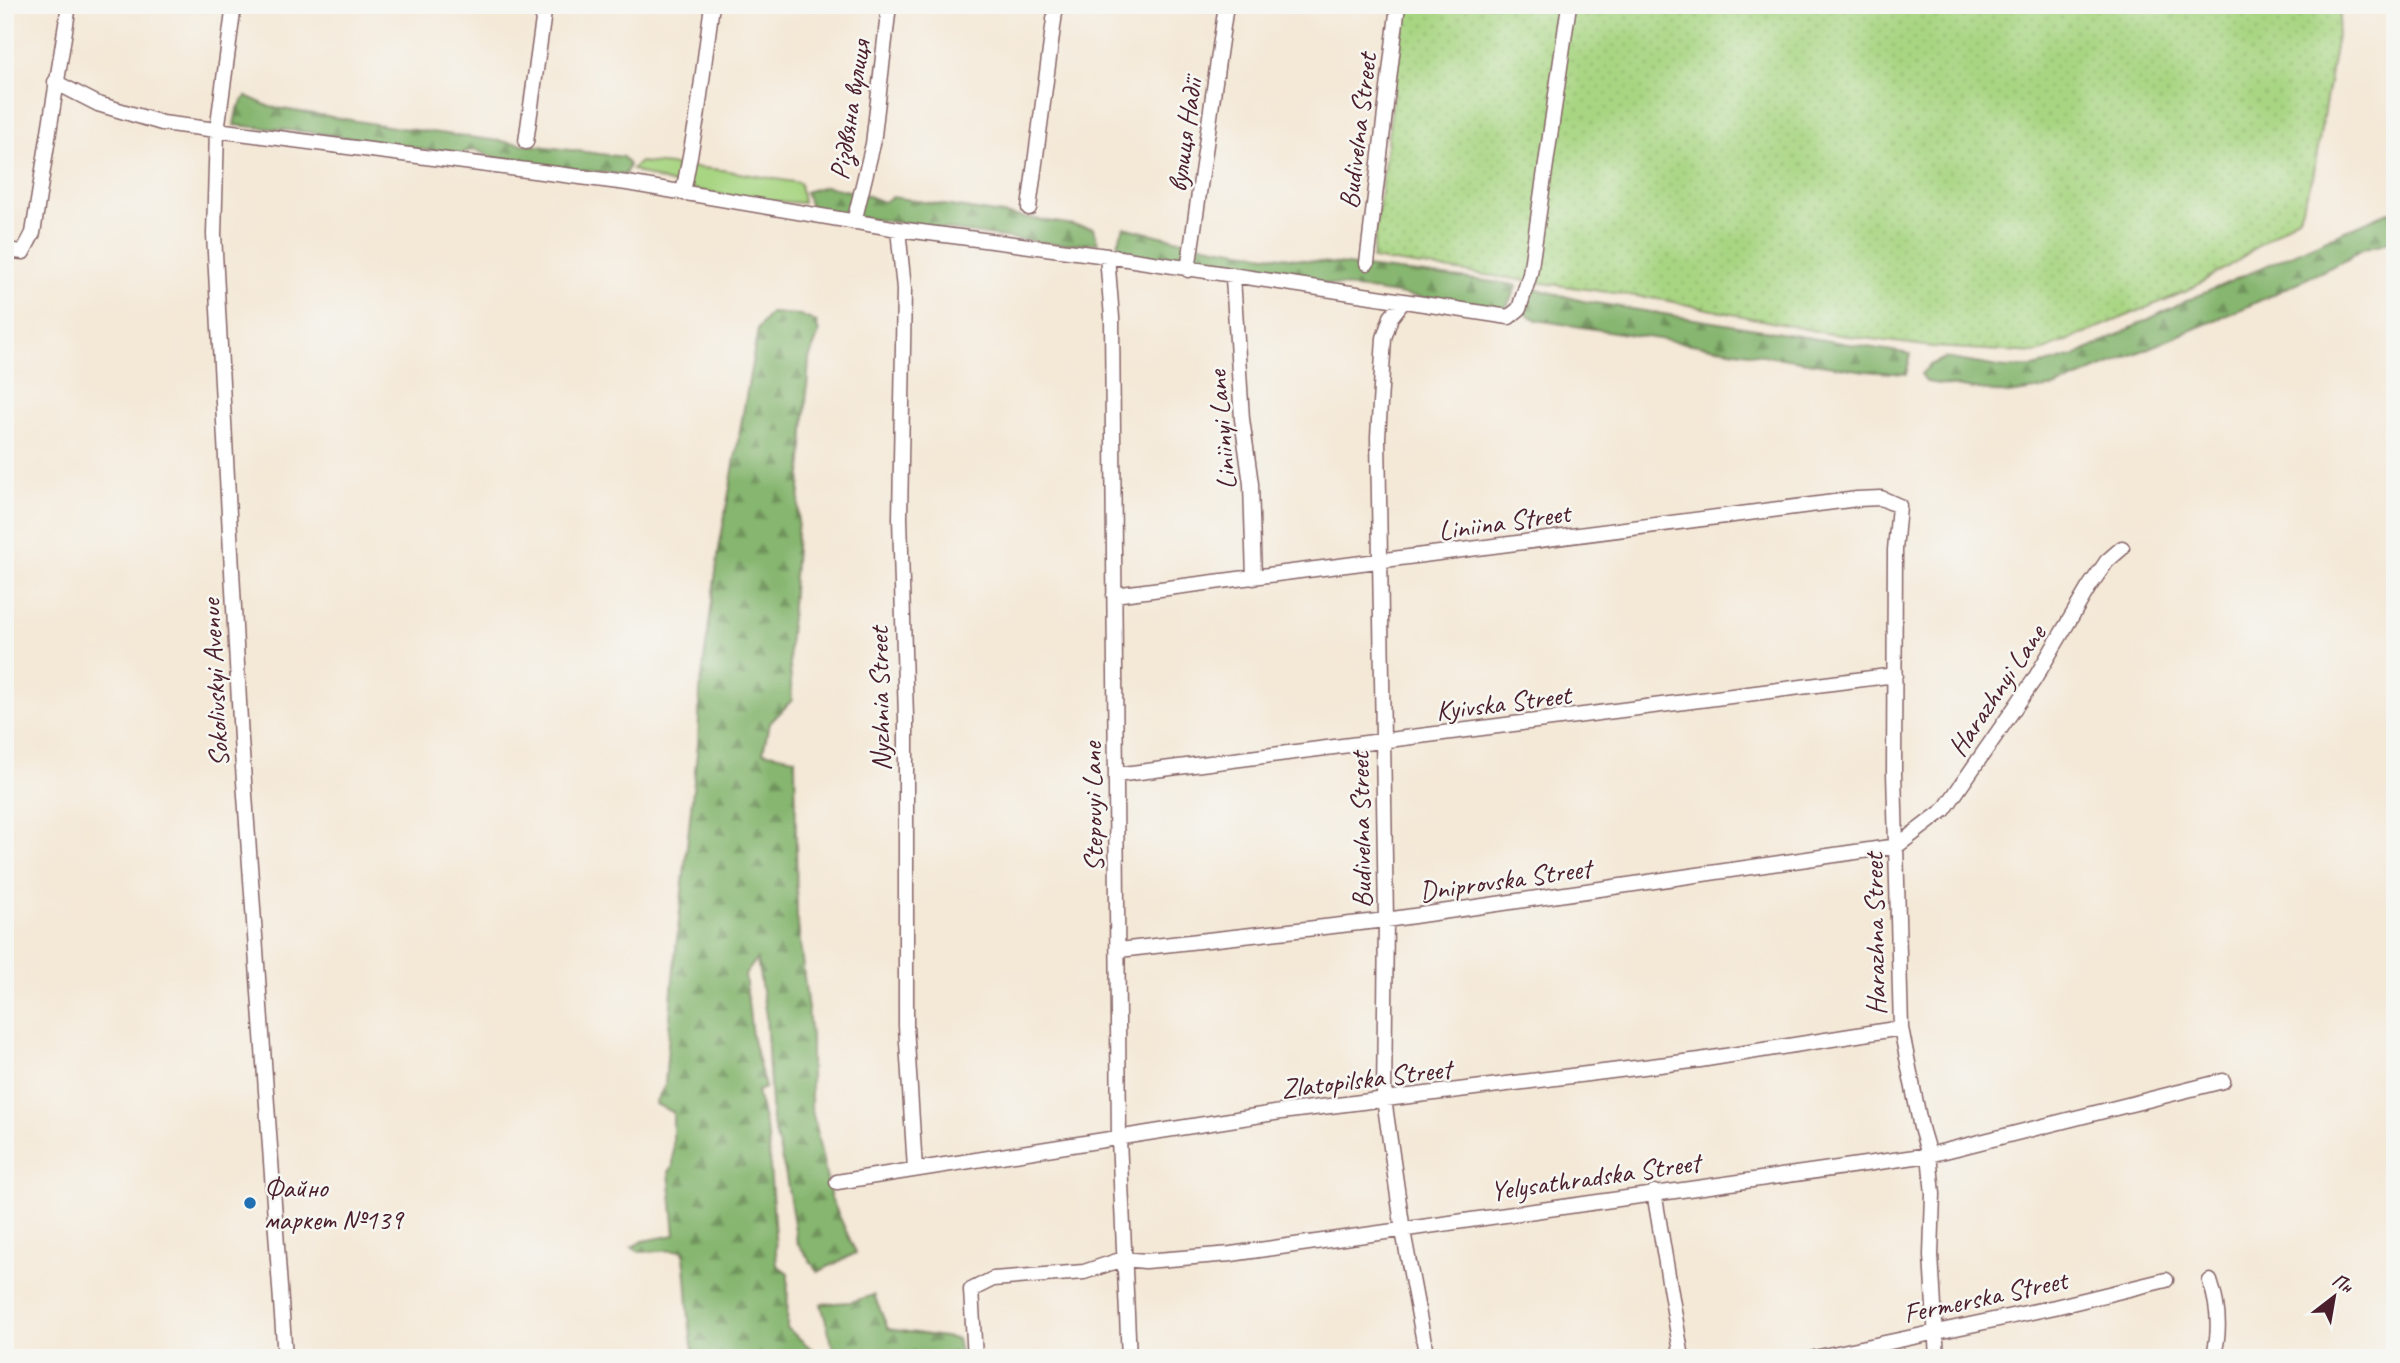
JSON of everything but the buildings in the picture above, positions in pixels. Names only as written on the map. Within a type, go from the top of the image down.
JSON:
[{"type":"street","points":[[5,250],[23,252],[33,233],[69,5]]},
{"type":"street","name":"Sokolivskyi Avenue","points":[[234,5],[217,131],[214,234],[241,739],[285,1358]]},
{"type":"street","points":[[526,142],[545,5]]},
{"type":"street","points":[[683,192],[697,118],[712,5]]},
{"type":"street","name":"Різдвяна вулиця","points":[[854,222],[873,144],[889,5]]},
{"type":"street","points":[[1029,208],[1056,5]]},
{"type":"street","name":"вулиця Надії","points":[[1188,270],[1226,5]]},
{"type":"street","name":"Budivelna Street","points":[[1367,263],[1398,5]]},
{"type":"street","points":[[55,82],[98,104],[162,123],[683,192],[898,229],[1107,256],[1233,278],[1509,317],[1519,309],[1530,274],[1542,207],[1569,5]]},
{"type":"street","name":"Nyzhnia Street","points":[[898,229],[904,289],[900,518],[906,718],[906,1026],[915,1169]]},
{"type":"street","name":"Stepovyi Lane","points":[[1107,256],[1112,318],[1119,1139],[1129,1358]]},
{"type":"street","name":"Liniinyi Lane","points":[[1233,278],[1241,419],[1251,484],[1254,578]]},
{"type":"street","name":"Budivelna Street","points":[[1402,303],[1391,317],[1384,338],[1378,437],[1386,920],[1384,1099],[1403,1231],[1427,1358]]},
{"type":"street","name":"Liniina Street","points":[[1114,595],[1379,563],[1857,499],[1881,498],[1899,506]]},
{"type":"street","name":"Harazhna Street","points":[[1899,506],[1895,550],[1895,675],[1901,1028],[1929,1155],[1933,1194],[1931,1255],[1937,1358]]},
{"type":"street","name":"Harazhnyi Lane","points":[[1897,846],[1944,810],[2034,680],[2088,587],[2107,561],[2122,548]]},
{"type":"street","name":"Kyivska Street","points":[[1116,775],[1895,675]]},
{"type":"street","name":"Dniprovska Street","points":[[1119,950],[1386,920],[1897,846]]},
{"type":"street","name":"Zlatopilska Street","points":[[837,1182],[1384,1099],[1700,1060],[1901,1028]]},
{"type":"street","name":"Yelysathradska Street","points":[[975,1358],[971,1290],[993,1279],[1084,1272],[1123,1259],[1145,1261],[1231,1254],[1929,1155],[2223,1081]]},
{"type":"street","points":[[1654,1192],[1682,1358]]},
{"type":"street","name":"Fermerska Street","points":[[1814,1358],[2166,1280]]},
{"type":"street","points":[[2210,1281],[2218,1305],[2218,1340],[2213,1358]]},
{"type":"green space","points":[[1405,5],[2342,5],[2313,177],[2299,216],[2237,261],[2187,291],[2037,353],[1933,347],[1825,333],[1664,300],[1372,259]]},
{"type":"green space","points":[[246,96],[270,107],[400,128],[623,157],[629,165],[625,175],[501,161],[474,149],[458,155],[317,133],[234,125],[237,110]]},
{"type":"green space","points":[[640,162],[722,170],[800,183],[803,203],[761,200],[693,189],[632,169]]},
{"type":"green space","points":[[825,186],[863,194],[883,202],[892,197],[1093,228],[1098,243],[1054,244],[813,211],[805,192]]},
{"type":"green space","points":[[2395,209],[2395,239],[2364,248],[2348,259],[2246,307],[2056,387],[2008,394],[1927,382],[1921,374],[1930,365],[1945,358],[2005,368],[2034,367],[2075,356],[2177,305]]},
{"type":"green space","points":[[1124,227],[1172,239],[1270,256],[1517,285],[1505,310],[1126,254],[1117,245]]},
{"type":"green space","points":[[1533,288],[1583,301],[1911,354],[1906,374],[1865,371],[1537,320],[1524,313]]},
{"type":"green space","points":[[770,313],[800,315],[816,322],[819,333],[809,359],[789,649],[792,700],[769,724],[763,752],[795,758],[797,916],[811,1036],[811,1106],[831,1198],[856,1253],[818,1272],[797,1242],[786,1176],[772,1120],[766,1016],[757,959],[745,975],[752,1036],[765,1088],[757,1091],[768,1137],[777,1265],[788,1273],[787,1328],[813,1350],[836,1358],[695,1358],[683,1250],[640,1252],[632,1247],[643,1241],[675,1235],[669,1172],[673,1166],[673,1112],[655,1104],[665,1085],[673,977],[698,743],[700,691],[719,549],[758,329]]},
{"type":"green space","points":[[874,1295],[888,1329],[957,1339],[961,1358],[836,1358],[821,1304],[850,1302]]},
{"type":"place","name":"Файно маркет №139","points":[[250,1203]]}]
